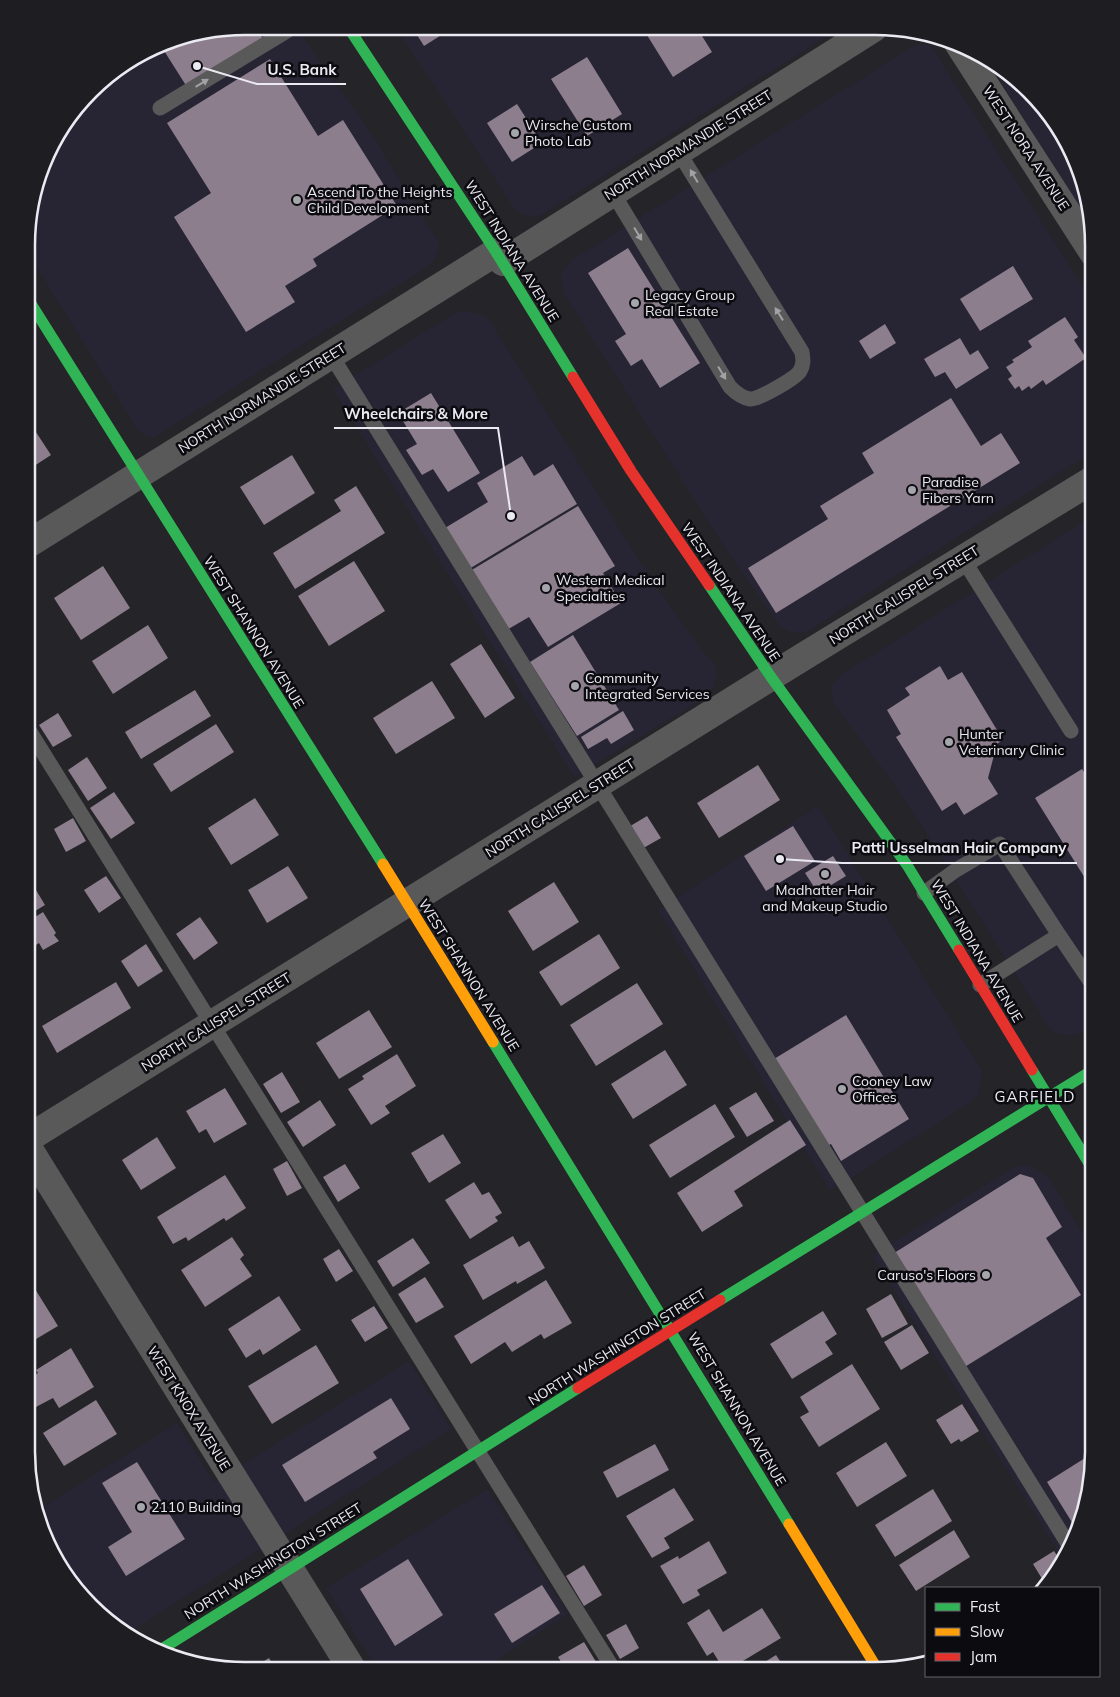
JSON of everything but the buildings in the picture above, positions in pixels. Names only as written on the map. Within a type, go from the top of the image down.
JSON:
[{"type":"main road","name":"WEST INDIANA AVENUE","points":[[354,35],[500,257],[631,470],[771,677],[907,865],[1085,1157]]},
{"type":"main road","name":"WEST SHANNON AVENUE","points":[[35,310],[407,903],[671,1330],[873,1662]]},
{"type":"main road","name":"NORTH WASHINGTON STREET","points":[[166,1646],[671,1330],[1085,1075]]},
{"type":"street","name":"NORTH NORMANDIE STREET","points":[[35,540],[331,355],[613,193],[863,35]]},
{"type":"street","name":"WEST NORA AVENUE","points":[[967,56],[1085,240]]},
{"type":"street","name":"NORTH CALISPEL STREET","points":[[35,1135],[771,677],[1085,484]]},
{"type":"street","name":"WEST KNOX AVENUE","points":[[35,1159],[348,1662]]},
{"type":"lane","points":[[160,108],[280,35]]},
{"type":"lane","points":[[613,193],[730,387],[739,395],[749,399],[758,398],[799,373],[804,364],[802,352],[678,151]]},
{"type":"lane","points":[[331,355],[1065,1540]]},
{"type":"lane","points":[[963,559],[1071,731]]},
{"type":"lane","points":[[35,740],[609,1662]]},
{"type":"lane","points":[[924,894],[956,870],[1000,844],[1085,974]]},
{"type":"lane","points":[[980,985],[1059,935]]},
{"type":"shaded area","points":[[231,35],[301,35],[366,126],[438,241],[438,251],[434,260],[424,269],[153,438],[142,434],[35,264],[35,231],[39,204],[51,165],[63,140],[78,117],[117,78],[140,63],[177,46],[204,39]]},
{"type":"shaded area","points":[[400,35],[829,35],[543,214],[535,217],[518,213],[513,207]]},
{"type":"shaded area","points":[[920,44],[931,46],[1085,291],[1085,457],[808,631],[791,632],[780,627],[718,537],[565,295],[561,277],[564,269],[572,260],[912,47]]},
{"type":"shaded area","points":[[995,72],[1033,107],[1050,128],[1074,177],[1081,204],[1080,210]]},
{"type":"shaded area","points":[[468,311],[485,316],[490,321],[652,581],[701,649],[715,665],[714,685],[708,696],[574,777],[333,389],[455,313]]},
{"type":"shaded area","points":[[1085,521],[1085,1030],[1081,1033],[1073,1036],[1056,1033],[1050,1029],[920,823],[892,781],[835,705],[832,696],[832,686],[840,676]]},
{"type":"shaded area","points":[[818,806],[982,1071],[979,1093],[969,1103],[830,1191],[658,910]]},
{"type":"shaded area","points":[[1030,1166],[1048,1177],[1085,1237],[1085,1466],[1074,1520],[1059,1553],[872,1256],[1014,1167]]},
{"type":"shaded area","points":[[409,1361],[451,1429],[133,1630],[107,1610],[78,1580],[57,1545],[42,1507],[177,1423],[214,1482]]},
{"type":"shaded area","points":[[487,1489],[568,1614],[493,1662],[373,1662],[326,1588]]},
{"type":"traffic: fast","points":[[353,35],[496,252],[573,377]]},
{"type":"traffic: fast","points":[[35,310],[383,864]]},
{"type":"traffic: fast","points":[[709,585],[771,677],[907,865],[959,950]]},
{"type":"traffic: fast","points":[[493,1042],[789,1524]]},
{"type":"traffic: fast","points":[[1032,1070],[1085,1157]]},
{"type":"traffic: fast","points":[[720,1300],[1085,1075]]},
{"type":"traffic: fast","points":[[166,1646],[578,1388]]},
{"type":"traffic: slow","points":[[383,864],[493,1042]]},
{"type":"traffic: slow","points":[[789,1524],[873,1662]]},
{"type":"traffic: jam","points":[[573,377],[631,471],[709,585]]},
{"type":"traffic: jam","points":[[959,950],[1032,1070]]},
{"type":"traffic: jam","points":[[578,1388],[720,1300]]},
{"type":"place","name":"U.S. Bank","points":[[197,66]]},
{"type":"place","name":"Wirsche Custom Photo Lab","points":[[515,133]]},
{"type":"place","name":"Ascend To the Heights Child Development","points":[[297,200]]},
{"type":"place","name":"Legacy Group Real Estate","points":[[635,303]]},
{"type":"place","name":"Paradise Fibers Yarn","points":[[912,490]]},
{"type":"place","name":"Wheelchairs & More","points":[[511,516]]},
{"type":"place","name":"Western Medical Specialties","points":[[546,588]]},
{"type":"place","name":"Community Integrated Services","points":[[575,686]]},
{"type":"place","name":"Hunter Veterinary Clinic","points":[[949,742]]},
{"type":"place","name":"Patti Usselman Hair Company","points":[[780,859]]},
{"type":"place","name":"Madhatter Hair and Makeup Studio","points":[[825,874]]},
{"type":"place","name":"Cooney Law Offices","points":[[842,1089]]},
{"type":"place","name":"Caruso's Floors","points":[[986,1275]]},
{"type":"place","name":"2110 Building","points":[[141,1507]]},
{"type":"district","name":"GARFIELD","points":[[1035,1096]]}]
